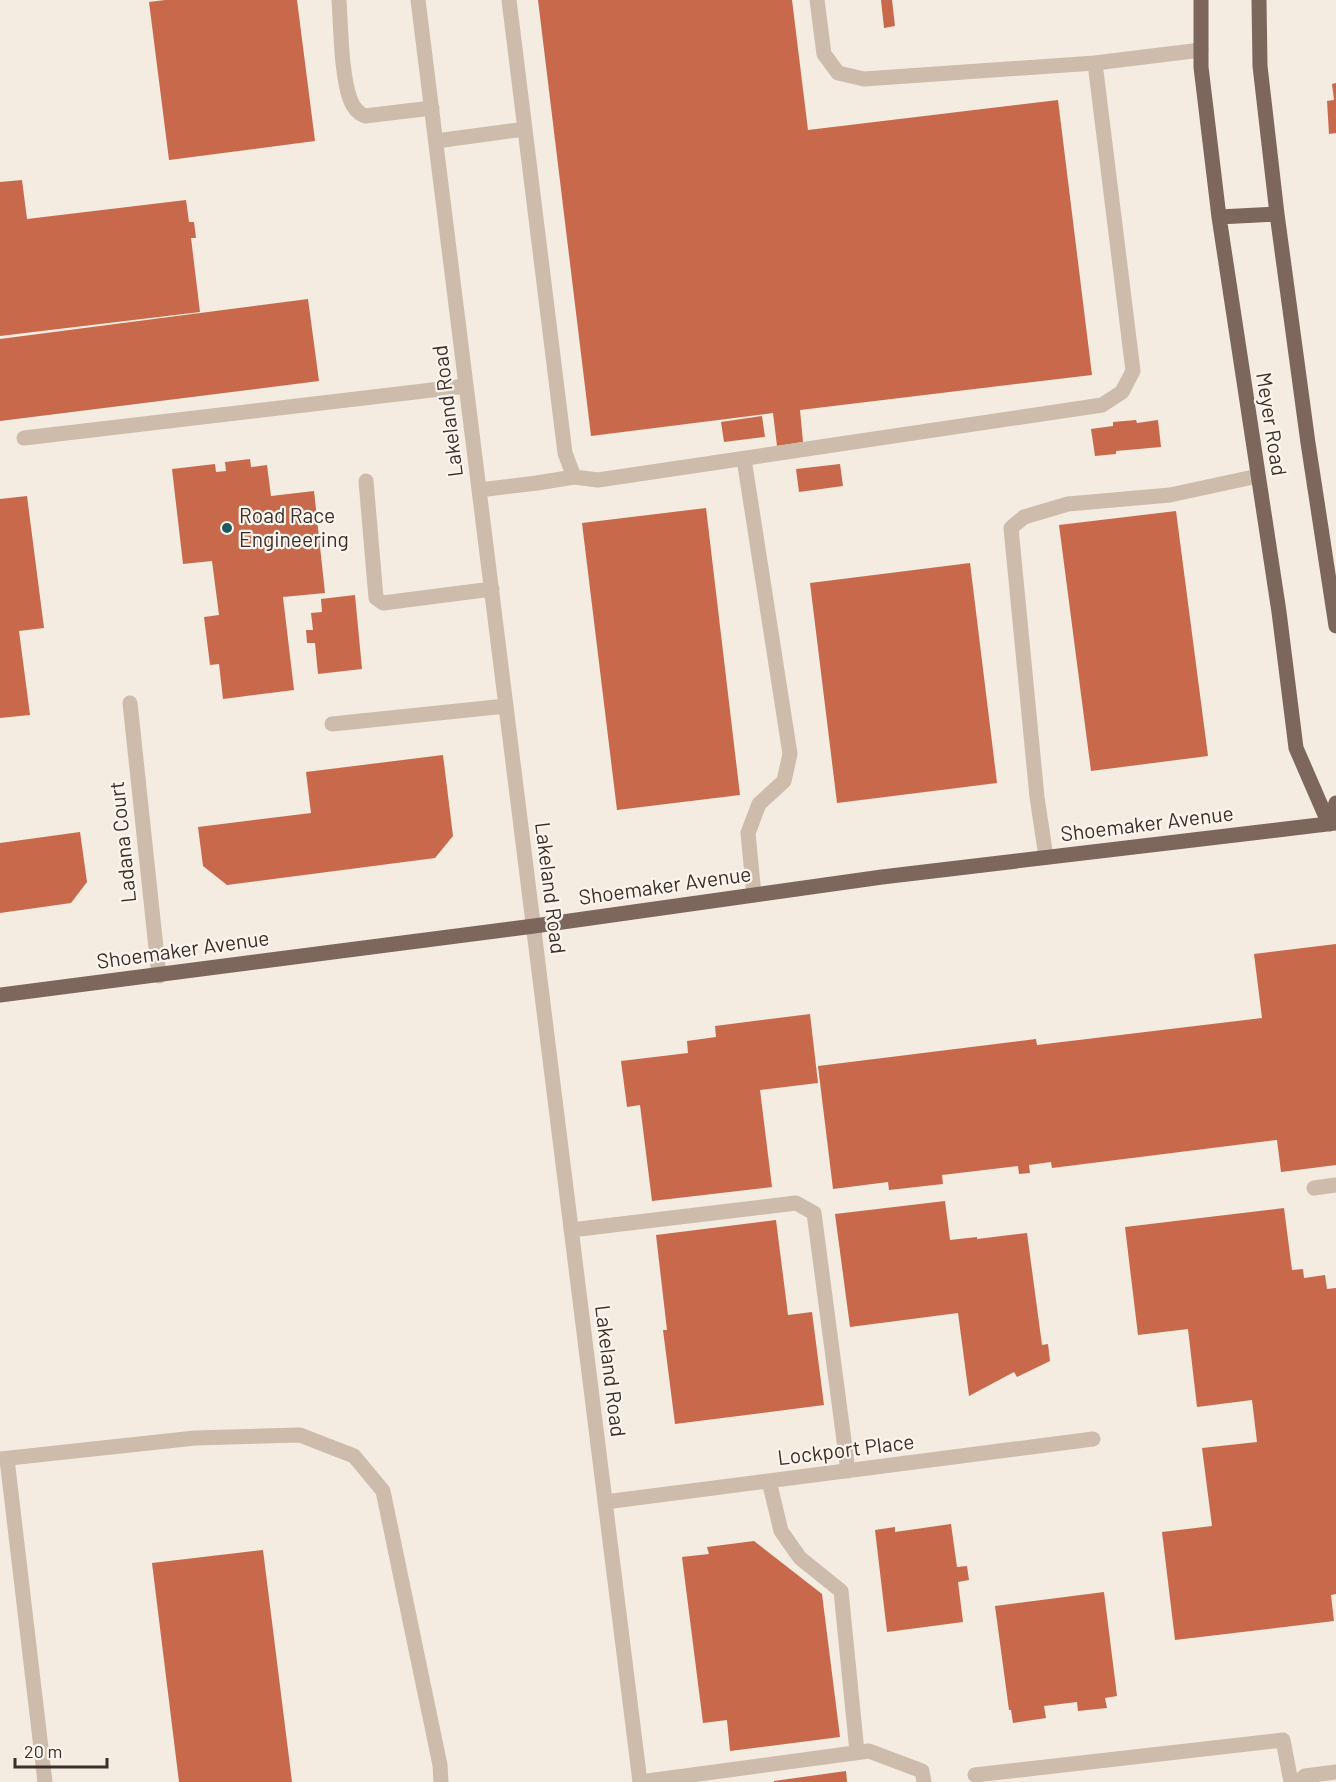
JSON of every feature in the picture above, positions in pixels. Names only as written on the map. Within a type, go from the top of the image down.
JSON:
[{"type":"main road","name":"Meyer Road","points":[[1201,0],[1201,67],[1219,217],[1279,612],[1296,748],[1332,824]]},
{"type":"main road","name":"Meyer Road","points":[[1259,0],[1260,66],[1277,214],[1336,626]]},
{"type":"main road","points":[[1219,217],[1277,214]]},
{"type":"main road","points":[[1332,824],[1336,803]]},
{"type":"main road","name":"Shoemaker Avenue","points":[[0,995],[534,926],[882,877],[1332,824]]},
{"type":"street","points":[[339,0],[346,83],[351,101],[358,113],[365,116],[432,108]]},
{"type":"street","name":"Lakeland Road","points":[[418,0],[640,1782]]},
{"type":"street","points":[[509,0],[565,453],[574,477]]},
{"type":"street","points":[[817,0],[824,54],[838,73],[864,79],[1095,63],[1201,50]]},
{"type":"street","points":[[479,490],[574,477],[598,480],[1102,405],[1122,392],[1133,371],[1095,63]]},
{"type":"street","points":[[436,141],[525,129]]},
{"type":"street","points":[[24,438],[466,386]]},
{"type":"street","points":[[744,459],[790,754],[784,781],[759,804],[748,833],[754,895]]},
{"type":"street","points":[[1046,857],[1037,797],[1011,528],[1024,517],[1068,504],[1170,495],[1258,476]]},
{"type":"street","points":[[366,481],[376,598],[383,603],[492,589]]},
{"type":"street","name":"Ladana Court","points":[[130,704],[159,976]]},
{"type":"street","points":[[332,724],[506,706]]},
{"type":"street","points":[[1314,1188],[1336,1185]]},
{"type":"street","points":[[571,1230],[796,1203],[814,1213],[848,1471]]},
{"type":"street","points":[[45,1782],[4,1459],[195,1438],[300,1435],[354,1456],[383,1491],[440,1765],[441,1782]]},
{"type":"street","name":"Lockport Place","points":[[605,1502],[1093,1439]]},
{"type":"street","points":[[769,1481],[781,1531],[800,1558],[841,1591],[858,1752]]},
{"type":"street","points":[[975,1775],[1283,1740],[1292,1782]]},
{"type":"street","points":[[640,1782],[869,1751],[922,1771],[924,1782]]},
{"type":"street","points":[[1298,1782],[1305,1776],[1336,1772]]},
{"type":"building","points":[[297,0],[315,141],[169,160],[149,2]]},
{"type":"building","points":[[538,0],[792,0],[808,130],[1058,100],[1092,375],[800,410],[803,442],[777,446],[773,413],[591,436]]},
{"type":"building","points":[[881,0],[892,0],[895,26],[884,28]]},
{"type":"building","points":[[1336,83],[1336,133],[1329,134],[1327,101],[1334,100],[1332,84]]},
{"type":"building","points":[[22,180],[27,219],[186,200],[189,222],[194,222],[196,238],[191,238],[200,312],[0,336],[0,182]]},
{"type":"building","points":[[308,299],[319,381],[0,421],[0,339]]},
{"type":"building","points":[[762,416],[765,437],[724,442],[721,422]]},
{"type":"building","points":[[1136,420],[1137,423],[1158,420],[1161,447],[1116,451],[1116,454],[1095,456],[1091,429],[1113,426],[1113,422]]},
{"type":"building","points":[[250,459],[251,467],[267,465],[271,496],[314,491],[325,593],[283,597],[294,690],[223,699],[219,664],[210,665],[204,617],[219,615],[212,561],[183,564],[172,469],[215,464],[216,472],[226,471],[225,462]]},
{"type":"building","points":[[840,464],[843,486],[799,492],[796,469]]},
{"type":"building","points":[[27,496],[44,628],[19,631],[30,715],[0,718],[0,499]]},
{"type":"building","points":[[706,508],[740,795],[617,810],[582,523]]},
{"type":"building","points":[[1176,511],[1208,756],[1091,771],[1059,525]]},
{"type":"building","points":[[970,563],[997,783],[837,803],[810,583]]},
{"type":"building","points":[[355,595],[362,669],[318,674],[315,643],[307,643],[306,630],[313,630],[311,613],[322,612],[321,599]]},
{"type":"building","points":[[443,755],[453,836],[435,858],[227,885],[203,866],[198,827],[311,813],[306,772]]},
{"type":"building","points":[[80,832],[87,882],[71,903],[0,913],[0,843]]},
{"type":"building","points":[[1336,944],[1336,1165],[1281,1172],[1277,1140],[1052,1168],[1051,1162],[1029,1165],[1030,1173],[1019,1174],[1018,1166],[942,1175],[943,1184],[889,1190],[888,1182],[833,1189],[818,1066],[1036,1039],[1037,1045],[1262,1018],[1254,954]]},
{"type":"building","points":[[810,1014],[818,1083],[760,1090],[772,1187],[652,1201],[640,1105],[627,1107],[621,1061],[688,1053],[687,1041],[716,1037],[715,1026]]},
{"type":"building","points":[[945,1201],[950,1240],[1027,1233],[1042,1345],[1048,1344],[1050,1361],[1017,1377],[1014,1372],[969,1396],[958,1313],[850,1327],[835,1214]]},
{"type":"building","points":[[1284,1208],[1292,1270],[1303,1269],[1304,1278],[1325,1275],[1327,1289],[1336,1288],[1336,1594],[1331,1595],[1334,1621],[1175,1640],[1162,1532],[1212,1526],[1202,1448],[1257,1442],[1252,1400],[1197,1407],[1188,1329],[1138,1335],[1125,1227]]},
{"type":"building","points":[[776,1220],[788,1315],[812,1312],[824,1405],[675,1424],[663,1330],[667,1330],[656,1235]]},
{"type":"building","points":[[951,1524],[957,1567],[967,1566],[969,1580],[958,1582],[963,1622],[887,1632],[875,1530],[895,1527],[895,1532]]},
{"type":"building","points":[[754,1541],[822,1594],[840,1737],[730,1751],[727,1720],[703,1723],[682,1557],[709,1554],[707,1547]]},
{"type":"building","points":[[263,1550],[292,1782],[179,1782],[152,1563]]},
{"type":"building","points":[[1104,1592],[1117,1696],[1105,1698],[1107,1708],[1078,1711],[1077,1702],[1044,1706],[1046,1718],[1013,1723],[1011,1710],[1009,1710],[995,1606]]},
{"type":"building","points":[[846,1771],[847,1782],[774,1782],[774,1781]]},
{"type":"place","name":"Road Race Engineering","points":[[227,528]]}]
